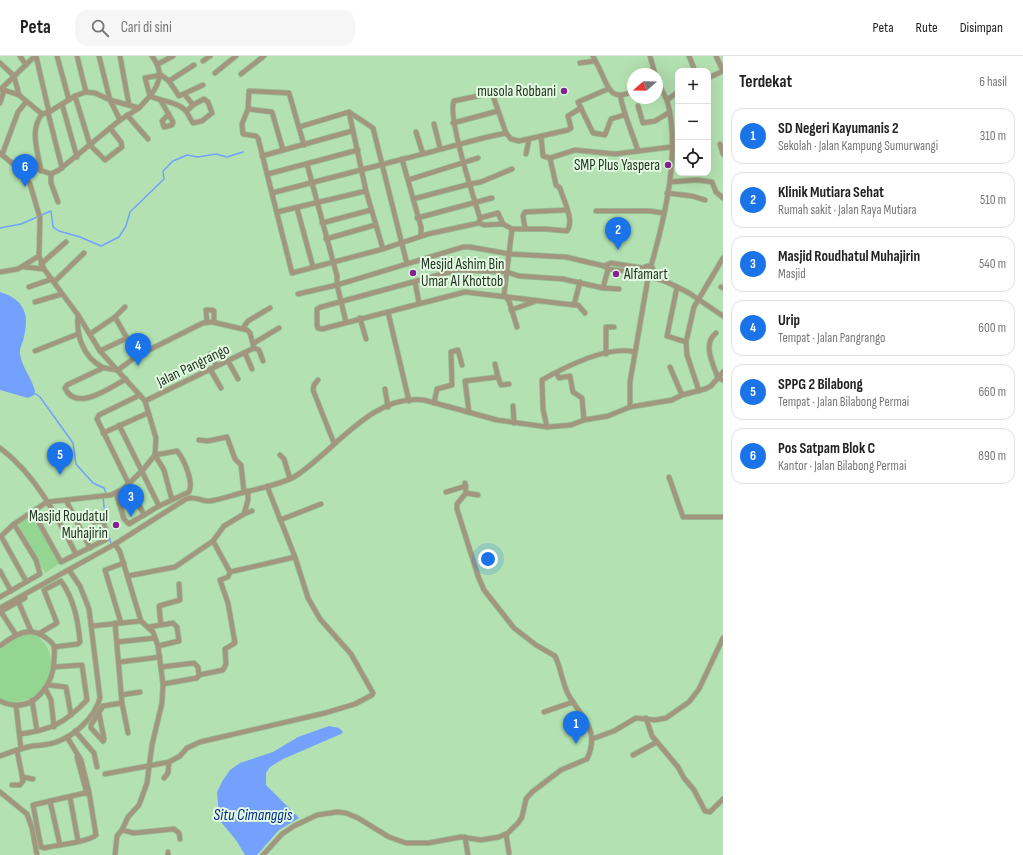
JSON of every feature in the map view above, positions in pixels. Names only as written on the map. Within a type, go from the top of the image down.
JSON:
[{"type":"street","points":[[20,56],[26,65]]},
{"type":"street","points":[[0,103],[2,90],[14,76],[36,56]]},
{"type":"street","points":[[36,56],[48,113],[62,168]]},
{"type":"street","points":[[57,56],[69,100]]},
{"type":"street","points":[[78,56],[86,92]]},
{"type":"street","points":[[99,56],[110,100],[120,120]]},
{"type":"street","points":[[120,56],[129,105]]},
{"type":"street","points":[[51,174],[77,157],[110,128],[138,108],[150,96],[157,87],[160,74],[158,64],[152,56]]},
{"type":"street","points":[[158,64],[173,56]]},
{"type":"street","points":[[203,61],[210,56]]},
{"type":"street","points":[[215,73],[236,56]]},
{"type":"street","points":[[241,74],[264,56]]},
{"type":"street","points":[[650,56],[654,68]]},
{"type":"street","points":[[689,56],[694,68]]},
{"type":"street","points":[[711,77],[723,71],[716,56]]},
{"type":"street","points":[[580,63],[594,58],[608,89],[612,93],[620,95],[627,93]]},
{"type":"street","points":[[0,63],[14,76],[19,95]]},
{"type":"street","points":[[170,81],[194,65]]},
{"type":"street","points":[[150,96],[145,78],[160,74],[170,81],[178,95],[185,95],[202,85]]},
{"type":"street","points":[[608,89],[578,102],[593,133],[596,135],[605,134],[611,120],[624,115]]},
{"type":"street","points":[[2,90],[19,95],[42,114]]},
{"type":"street","points":[[304,145],[289,93],[250,90],[248,109],[242,124],[243,134],[256,136],[268,174],[292,272],[383,248],[498,213],[503,224]]},
{"type":"street","points":[[41,170],[34,134],[38,119],[42,114],[48,113],[75,96],[86,92],[95,93],[110,100],[138,108]]},
{"type":"street","points":[[663,92],[670,112],[670,182],[651,266],[654,271],[667,282]]},
{"type":"street","points":[[550,158],[556,185],[560,188],[567,210],[569,223],[567,231],[525,228],[512,229],[503,224],[484,225],[479,220],[460,144],[453,123],[452,107],[454,101],[492,93],[506,133],[508,137],[514,141],[529,139],[571,128],[568,116],[581,108]]},
{"type":"street","points":[[667,100],[675,94]]},
{"type":"street","points":[[185,95],[193,105]]},
{"type":"street","points":[[620,95],[624,115],[630,123],[638,150]]},
{"type":"street","points":[[75,96],[90,145],[105,160],[122,147],[121,142],[110,128]]},
{"type":"street","points":[[150,96],[161,101],[174,103],[186,111],[193,123],[198,123],[212,113],[206,99],[193,105],[186,111]]},
{"type":"street","points":[[161,101],[169,114]]},
{"type":"street","points":[[26,102],[18,112],[1,154],[25,176],[30,184],[39,212],[39,256],[42,267],[78,315],[100,352],[145,401],[156,438],[155,455],[164,470],[172,500]]},
{"type":"street","points":[[62,104],[77,157]]},
{"type":"street","points":[[638,106],[644,123],[655,121],[670,112]]},
{"type":"street","points":[[248,109],[268,111],[274,115],[283,150]]},
{"type":"street","points":[[453,123],[498,111]]},
{"type":"street","points":[[299,127],[349,112]]},
{"type":"street","points":[[349,112],[366,191],[383,248]]},
{"type":"street","points":[[349,112],[373,128],[408,264]]},
{"type":"street","points":[[127,115],[148,139]]},
{"type":"street","points":[[434,124],[440,148]]},
{"type":"street","points":[[262,156],[352,131]]},
{"type":"street","points":[[416,132],[422,154]]},
{"type":"street","points":[[272,193],[440,148],[506,133]]},
{"type":"street","points":[[541,136],[543,156],[550,158],[575,150],[615,154],[671,147]]},
{"type":"street","points":[[526,154],[529,139]]},
{"type":"street","points":[[720,144],[723,154]]},
{"type":"street","points":[[268,174],[358,150]]},
{"type":"street","points":[[408,180],[478,158]]},
{"type":"street","points":[[402,159],[421,236]]},
{"type":"street","points":[[307,164],[316,204],[337,276],[337,285],[346,322]]},
{"type":"street","points":[[25,176],[37,169],[51,174]]},
{"type":"street","points":[[413,199],[481,182],[512,169]]},
{"type":"street","points":[[51,174],[52,183],[58,202]]},
{"type":"street","points":[[670,182],[712,182],[716,192],[723,198]]},
{"type":"street","points":[[277,212],[366,191]]},
{"type":"street","points":[[667,194],[692,196],[705,200]]},
{"type":"street","points":[[417,218],[492,198]]},
{"type":"street","points":[[297,208],[312,267]]},
{"type":"street","points":[[322,223],[371,210]]},
{"type":"street","points":[[525,228],[525,212],[567,210]]},
{"type":"street","points":[[596,211],[663,213]]},
{"type":"street","points":[[326,239],[375,225]]},
{"type":"street","points":[[512,229],[504,295],[508,301],[517,327]]},
{"type":"street","points":[[25,266],[42,267],[66,242]]},
{"type":"street","points":[[298,294],[337,285],[463,247],[510,254],[560,256],[606,267]]},
{"type":"street","points":[[29,287],[53,280],[84,253]]},
{"type":"street","points":[[0,272],[8,272],[25,266],[39,256]]},
{"type":"street","points":[[698,391],[687,355],[686,342],[694,307],[723,258]]},
{"type":"street","points":[[603,288],[606,267],[611,263],[643,271]]},
{"type":"street","points":[[643,271],[647,266],[651,266]]},
{"type":"street","points":[[584,313],[578,305],[504,295],[465,292],[322,329],[318,328],[317,326],[317,309],[457,270],[507,272],[519,276],[556,278],[603,288],[619,289]]},
{"type":"street","points":[[643,271],[645,277],[667,282],[689,293],[723,316]]},
{"type":"street","points":[[630,407],[630,382],[634,352],[650,278],[654,271]]},
{"type":"street","points":[[415,282],[419,303]]},
{"type":"street","points":[[574,305],[580,282]]},
{"type":"street","points":[[677,287],[667,336],[686,342]]},
{"type":"street","points":[[34,302],[62,294]]},
{"type":"street","points":[[511,310],[537,300]]},
{"type":"street","points":[[90,334],[115,317],[125,307]]},
{"type":"street","points":[[243,328],[248,321],[270,308]]},
{"type":"street","points":[[207,322],[206,310],[214,311],[214,322]]},
{"type":"street","points":[[388,312],[409,400]]},
{"type":"street","points":[[78,315],[78,334],[81,344],[89,355],[103,368]]},
{"type":"street","points":[[115,317],[137,356]]},
{"type":"street","points":[[360,318],[366,339]]},
{"type":"street","name":"Jalan Pangrango","points":[[118,370],[137,356],[207,322],[243,328],[250,333],[253,347],[245,353],[145,401]]},
{"type":"street","points":[[606,354],[606,327],[614,327]]},
{"type":"street","points":[[263,361],[259,350],[253,347],[279,328]]},
{"type":"street","points":[[716,333],[710,340],[709,348],[721,378]]},
{"type":"street","points":[[35,351],[78,334]]},
{"type":"street","points":[[100,352],[127,338]]},
{"type":"street","points":[[434,403],[437,388],[452,385],[451,352],[458,350],[462,365]]},
{"type":"street","points":[[547,427],[543,409],[542,380],[558,374],[573,363],[625,350],[634,352]]},
{"type":"street","points":[[245,353],[252,369]]},
{"type":"street","points":[[210,354],[216,366]]},
{"type":"street","points":[[228,361],[238,379]]},
{"type":"street","points":[[495,364],[501,385],[509,384]]},
{"type":"street","points":[[670,367],[682,395]]},
{"type":"street","points":[[118,370],[103,368],[67,385],[66,388],[69,395],[74,398],[83,399],[126,379]]},
{"type":"street","points":[[210,370],[221,388]]},
{"type":"street","points":[[0,611],[115,544],[186,499],[193,497],[210,501],[290,479],[309,466],[334,443],[365,419],[388,407],[409,400],[417,399],[514,423],[547,427],[572,425],[584,420],[608,416],[630,407],[664,402],[698,391],[711,386],[721,378],[723,372]]},
{"type":"street","points":[[558,374],[559,378],[570,376],[573,392],[582,398],[584,420]]},
{"type":"street","points":[[470,412],[465,381],[498,377]]},
{"type":"street","points":[[318,380],[313,390],[334,443]]},
{"type":"street","points":[[385,389],[388,407]]},
{"type":"street","points":[[140,395],[99,415],[97,422],[144,515]]},
{"type":"street","points":[[513,406],[514,423]]},
{"type":"street","points":[[103,433],[148,413]]},
{"type":"street","points":[[119,425],[160,506]]},
{"type":"street","points":[[199,440],[208,441],[226,437],[235,459],[240,465],[248,500],[244,514]]},
{"type":"street","points":[[0,449],[18,463],[47,502],[76,554]]},
{"type":"street","points":[[26,582],[0,536],[14,524],[47,502],[116,493],[142,471],[155,455],[177,451],[186,470],[191,488],[189,492],[160,506],[134,522],[126,522],[116,493]]},
{"type":"street","points":[[280,455],[288,470],[290,479]]},
{"type":"street","points":[[669,477],[683,517],[723,517]]},
{"type":"street","points":[[264,855],[282,834],[294,826],[317,815],[337,812],[346,813],[358,818],[389,836],[406,843],[428,843],[465,837],[481,840],[490,839],[506,834],[518,823],[528,796],[561,770],[587,759],[592,739],[586,720],[573,702],[565,686],[555,656],[536,645],[514,628],[481,584],[457,509],[457,504],[466,493],[466,485],[446,492]]},
{"type":"street","points":[[105,774],[169,762],[180,756],[187,748],[200,742],[325,713],[351,705],[372,695],[373,693],[351,654],[320,619],[312,606],[295,557],[267,486]]},
{"type":"street","points":[[466,493],[478,495]]},
{"type":"street","points":[[66,500],[90,548]]},
{"type":"street","points":[[280,520],[322,504]]},
{"type":"street","points":[[128,576],[175,567],[213,541],[224,526],[252,511]]},
{"type":"street","points":[[33,512],[61,562],[107,539],[103,520],[94,522]]},
{"type":"street","points":[[0,597],[40,574],[36,560],[14,524]]},
{"type":"street","points":[[213,541],[230,572]]},
{"type":"street","points":[[115,544],[124,563],[141,621],[149,627],[158,646],[163,684],[162,703],[152,745],[150,765],[143,796],[139,805],[126,821],[122,830],[116,836],[115,855]]},
{"type":"street","points":[[163,684],[223,670],[226,664],[225,648],[235,644],[234,630],[220,580],[228,576],[230,572],[295,557]]},
{"type":"street","points":[[120,623],[105,570],[124,563]]},
{"type":"street","points":[[69,570],[86,598],[92,626],[100,698],[91,728],[103,741],[104,739],[99,714]]},
{"type":"street","points":[[0,571],[11,591]]},
{"type":"street","points":[[40,634],[54,625],[57,621],[44,590],[61,581],[69,595],[77,616],[80,642],[78,644],[54,647]]},
{"type":"street","points":[[161,625],[159,606],[180,600],[179,584]]},
{"type":"street","points":[[0,611],[25,598]]},
{"type":"street","points":[[18,601],[31,631]]},
{"type":"street","points":[[0,611],[16,635]]},
{"type":"street","points":[[92,626],[141,621]]},
{"type":"street","points":[[115,623],[120,662],[121,695],[128,733]]},
{"type":"street","points":[[149,627],[175,624],[181,640],[158,646]]},
{"type":"street","points":[[0,645],[16,635],[31,631],[40,634],[51,642],[54,647],[54,667],[46,686],[32,700],[16,705],[0,701]]},
{"type":"street","points":[[117,642],[155,638]]},
{"type":"street","points":[[592,739],[614,731],[636,718],[655,720],[666,718],[695,695],[723,638]]},
{"type":"street","points":[[120,662],[160,657]]},
{"type":"street","points":[[161,667],[194,663],[198,668],[199,676]]},
{"type":"street","points":[[20,734],[54,727],[71,715],[87,699],[84,669],[79,664],[54,667]]},
{"type":"street","points":[[46,686],[66,687],[71,715]]},
{"type":"street","points":[[46,686],[50,697],[54,727]]},
{"type":"street","points":[[121,695],[140,692]]},
{"type":"street","points":[[32,700],[37,731]]},
{"type":"street","points":[[544,712],[573,702]]},
{"type":"street","points":[[0,756],[19,749],[52,744],[67,738],[99,714],[103,706],[122,703]]},
{"type":"street","points":[[12,785],[22,784],[23,777],[19,749],[20,734],[16,705]]},
{"type":"street","points":[[646,718],[652,736],[673,760],[694,790],[705,811],[710,812],[723,799]]},
{"type":"street","points":[[75,731],[94,753],[96,767]]},
{"type":"street","points":[[67,738],[77,753],[88,794],[96,835],[94,837],[60,845],[41,847],[32,806],[88,794]]},
{"type":"street","points":[[632,755],[657,742]]},
{"type":"street","points":[[164,778],[168,773],[169,762]]},
{"type":"street","points":[[23,777],[33,779]]},
{"type":"street","points":[[0,792],[3,799],[21,807],[27,814],[32,828],[37,855]]},
{"type":"street","points":[[70,797],[78,841]]},
{"type":"street","points":[[50,801],[60,845]]},
{"type":"street","points":[[122,830],[134,833],[174,829],[179,833],[180,839]]},
{"type":"street","points":[[506,834],[509,853]]},
{"type":"street","points":[[465,837],[468,855]]},
{"type":"green space","points":[[31,516],[60,563],[45,573],[18,524]]},
{"type":"green space","points":[[32,632],[44,643],[50,655],[51,668],[48,680],[40,691],[30,698],[16,702],[0,700],[0,650],[19,635]]},
{"type":"water","points":[[0,292],[8,295],[19,303],[25,314],[26,328],[20,354],[35,391],[34,395],[28,398],[0,390]]},
{"type":"water","name":"Situ Cimanggis","points":[[329,726],[339,728],[343,732],[283,759],[270,767],[266,773],[266,785],[299,818],[279,830],[257,855],[245,855],[236,840],[221,822],[217,792],[223,780],[230,770],[240,763],[273,752],[298,737]]},
{"type":"waterway","points":[[0,228],[21,224],[51,211],[53,227],[59,231],[80,237],[101,246],[119,237],[126,226],[130,212],[164,179],[163,171],[173,161],[187,155],[198,157],[216,154],[227,157],[243,152]]},
{"type":"waterway","points":[[34,393],[40,397],[73,443],[76,464],[93,483],[104,488],[106,493]]},
{"type":"waterway","points":[[103,497],[106,523],[111,544]]},
{"type":"place","name":"musola Robbani","points":[[564,91]]},
{"type":"place","name":"SMP Plus Yaspera","points":[[668,165]]},
{"type":"place","name":"Pos Satpam Blok C","points":[[25,187]]},
{"type":"place","name":"Klinik Mutiara Sehat","points":[[618,250]]},
{"type":"place","name":"Mesjid Ashim Bin Umar Al Khottob","points":[[413,273]]},
{"type":"place","name":"Alfamart","points":[[616,274]]},
{"type":"place","name":"Urip","points":[[138,366]]},
{"type":"place","name":"SPPG 2 Bilabong","points":[[60,475]]},
{"type":"place","name":"Masjid Roudhatul Muhajirin","points":[[131,517]]},
{"type":"place","name":"Masjid Roudatul Muhajirin","points":[[116,525]]},
{"type":"place","name":"SD Negeri Kayumanis 2","points":[[576,744]]}]
